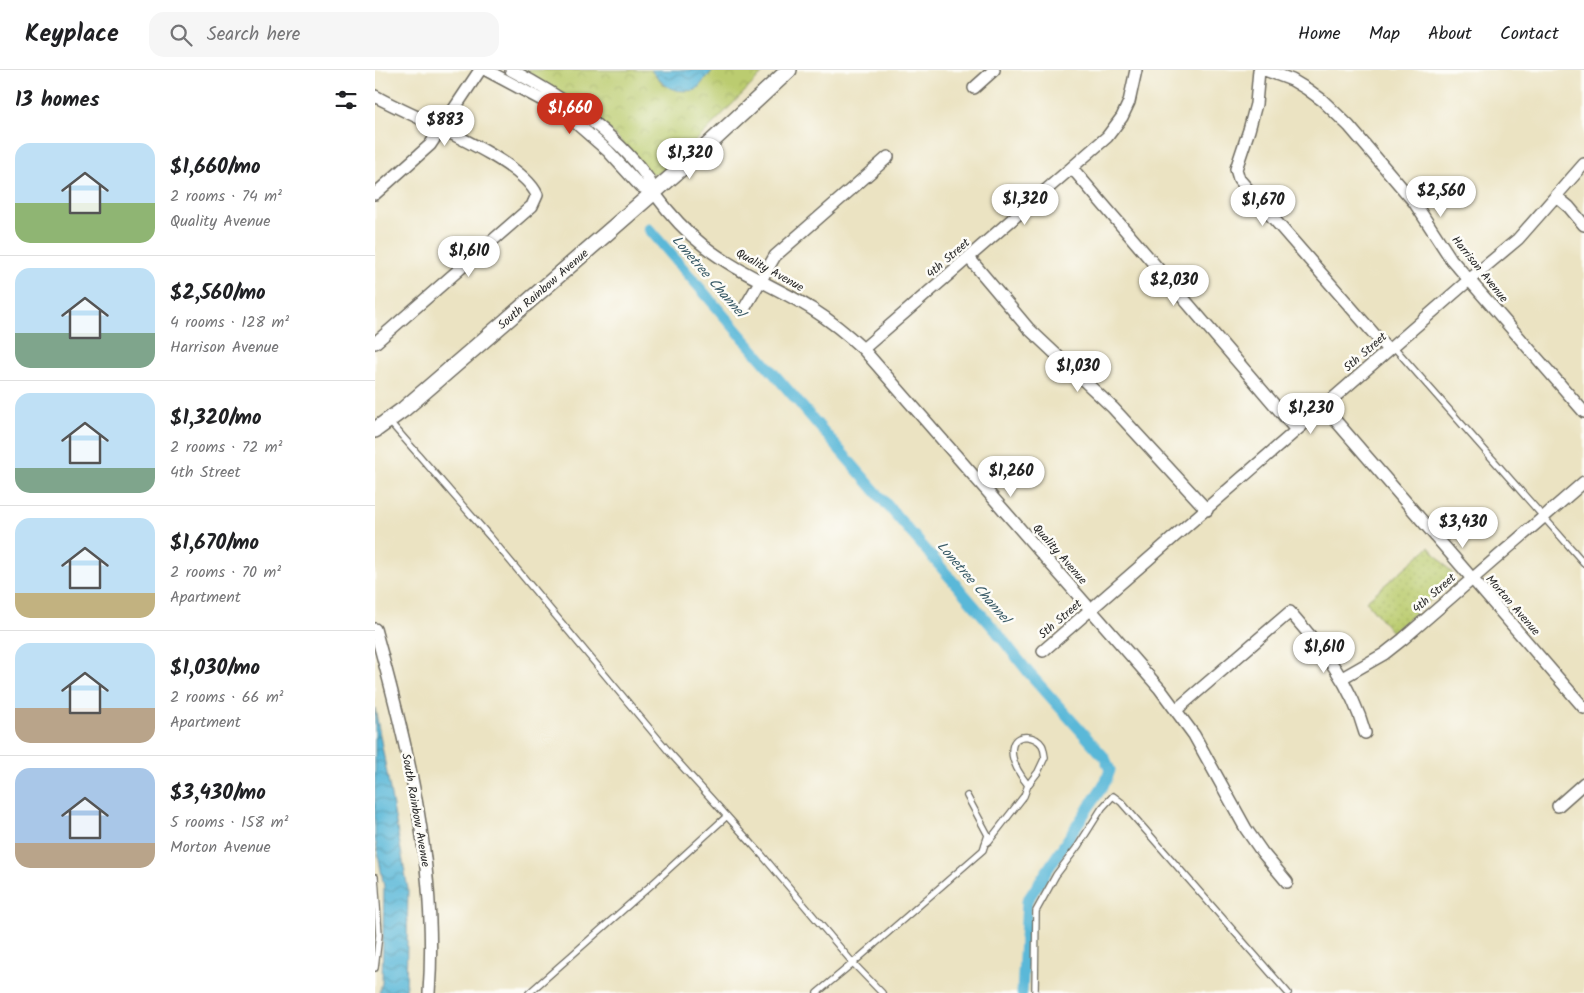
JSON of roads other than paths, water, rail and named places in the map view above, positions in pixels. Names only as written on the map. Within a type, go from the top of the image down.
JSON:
[{"type":"street","points":[[375,194],[422,154],[441,130],[480,70]]},
{"type":"street","name":"Quality Avenue","points":[[486,70],[569,117],[608,151],[641,186],[653,192],[703,246],[741,272],[811,308],[841,328],[863,349],[1160,689],[1194,735],[1246,829],[1287,882]]},
{"type":"street","name":"Quality Avenue","points":[[511,70],[543,87],[593,122],[649,178],[653,192]]},
{"type":"street","name":"South Rainbow Avenue","points":[[375,430],[389,421],[708,145],[789,70]]},
{"type":"street","points":[[974,88],[994,70]]},
{"type":"street","name":"4th Street","points":[[863,349],[1107,137],[1123,117],[1129,102],[1136,70]]},
{"type":"street","points":[[1259,70],[1251,122],[1236,169],[1239,179],[1390,348]]},
{"type":"street","name":"Harrison Avenue","points":[[1265,70],[1292,80],[1307,89],[1336,112],[1414,202],[1451,259],[1584,412]]},
{"type":"street","points":[[375,96],[489,153],[512,169],[530,185],[537,195],[532,206],[375,343]]},
{"type":"street","points":[[744,309],[775,256],[887,157]]},
{"type":"street","name":"5th Street","points":[[1043,651],[1207,510],[1323,406],[1518,239],[1557,197],[1584,164]]},
{"type":"street","points":[[1072,168],[1296,430]]},
{"type":"street","points":[[1557,197],[1569,207],[1584,225]]},
{"type":"street","points":[[969,258],[1028,328],[1113,408],[1207,510]]},
{"type":"street","name":"Morton Avenue","points":[[1323,406],[1584,708]]},
{"type":"street","name":"4th Street","points":[[1342,678],[1383,654],[1584,482]]},
{"type":"street","points":[[1176,710],[1290,612],[1321,648],[1342,678],[1357,707],[1365,733]]},
{"type":"street","name":"South Rainbow Avenue","points":[[375,630],[416,796],[424,846],[431,936],[429,993]]},
{"type":"street","points":[[1558,806],[1584,783]]},
{"type":"lane","points":[[1390,348],[1545,516],[1584,563]]},
{"type":"lane","points":[[389,421],[491,538],[670,753],[762,855],[853,963],[882,993]]},
{"type":"lane","points":[[985,844],[1007,820],[1024,796],[1028,785],[1038,772],[1045,757],[1042,745],[1033,738],[1026,736],[1017,739],[1013,744],[1013,754],[1021,776],[1028,785]]},
{"type":"lane","points":[[817,993],[983,850],[988,835],[967,796]]},
{"type":"lane","points":[[1035,993],[1035,911],[1056,875],[1078,846],[1102,808],[1113,796],[1121,802],[1289,993]]},
{"type":"lane","points":[[529,993],[727,816]]},
{"type":"lane","points":[[375,877],[379,935],[375,968]]},
{"type":"water","points":[[651,70],[713,70],[696,90],[681,91],[665,85]]},
{"type":"water","points":[[375,708],[408,889],[406,993],[379,993],[382,983],[384,887],[375,838]]},
{"type":"waterway","name":"Lonetree Channel","points":[[649,229],[996,631],[1029,673],[1105,758],[1110,770],[1106,781],[1027,901],[1022,993]]}]
